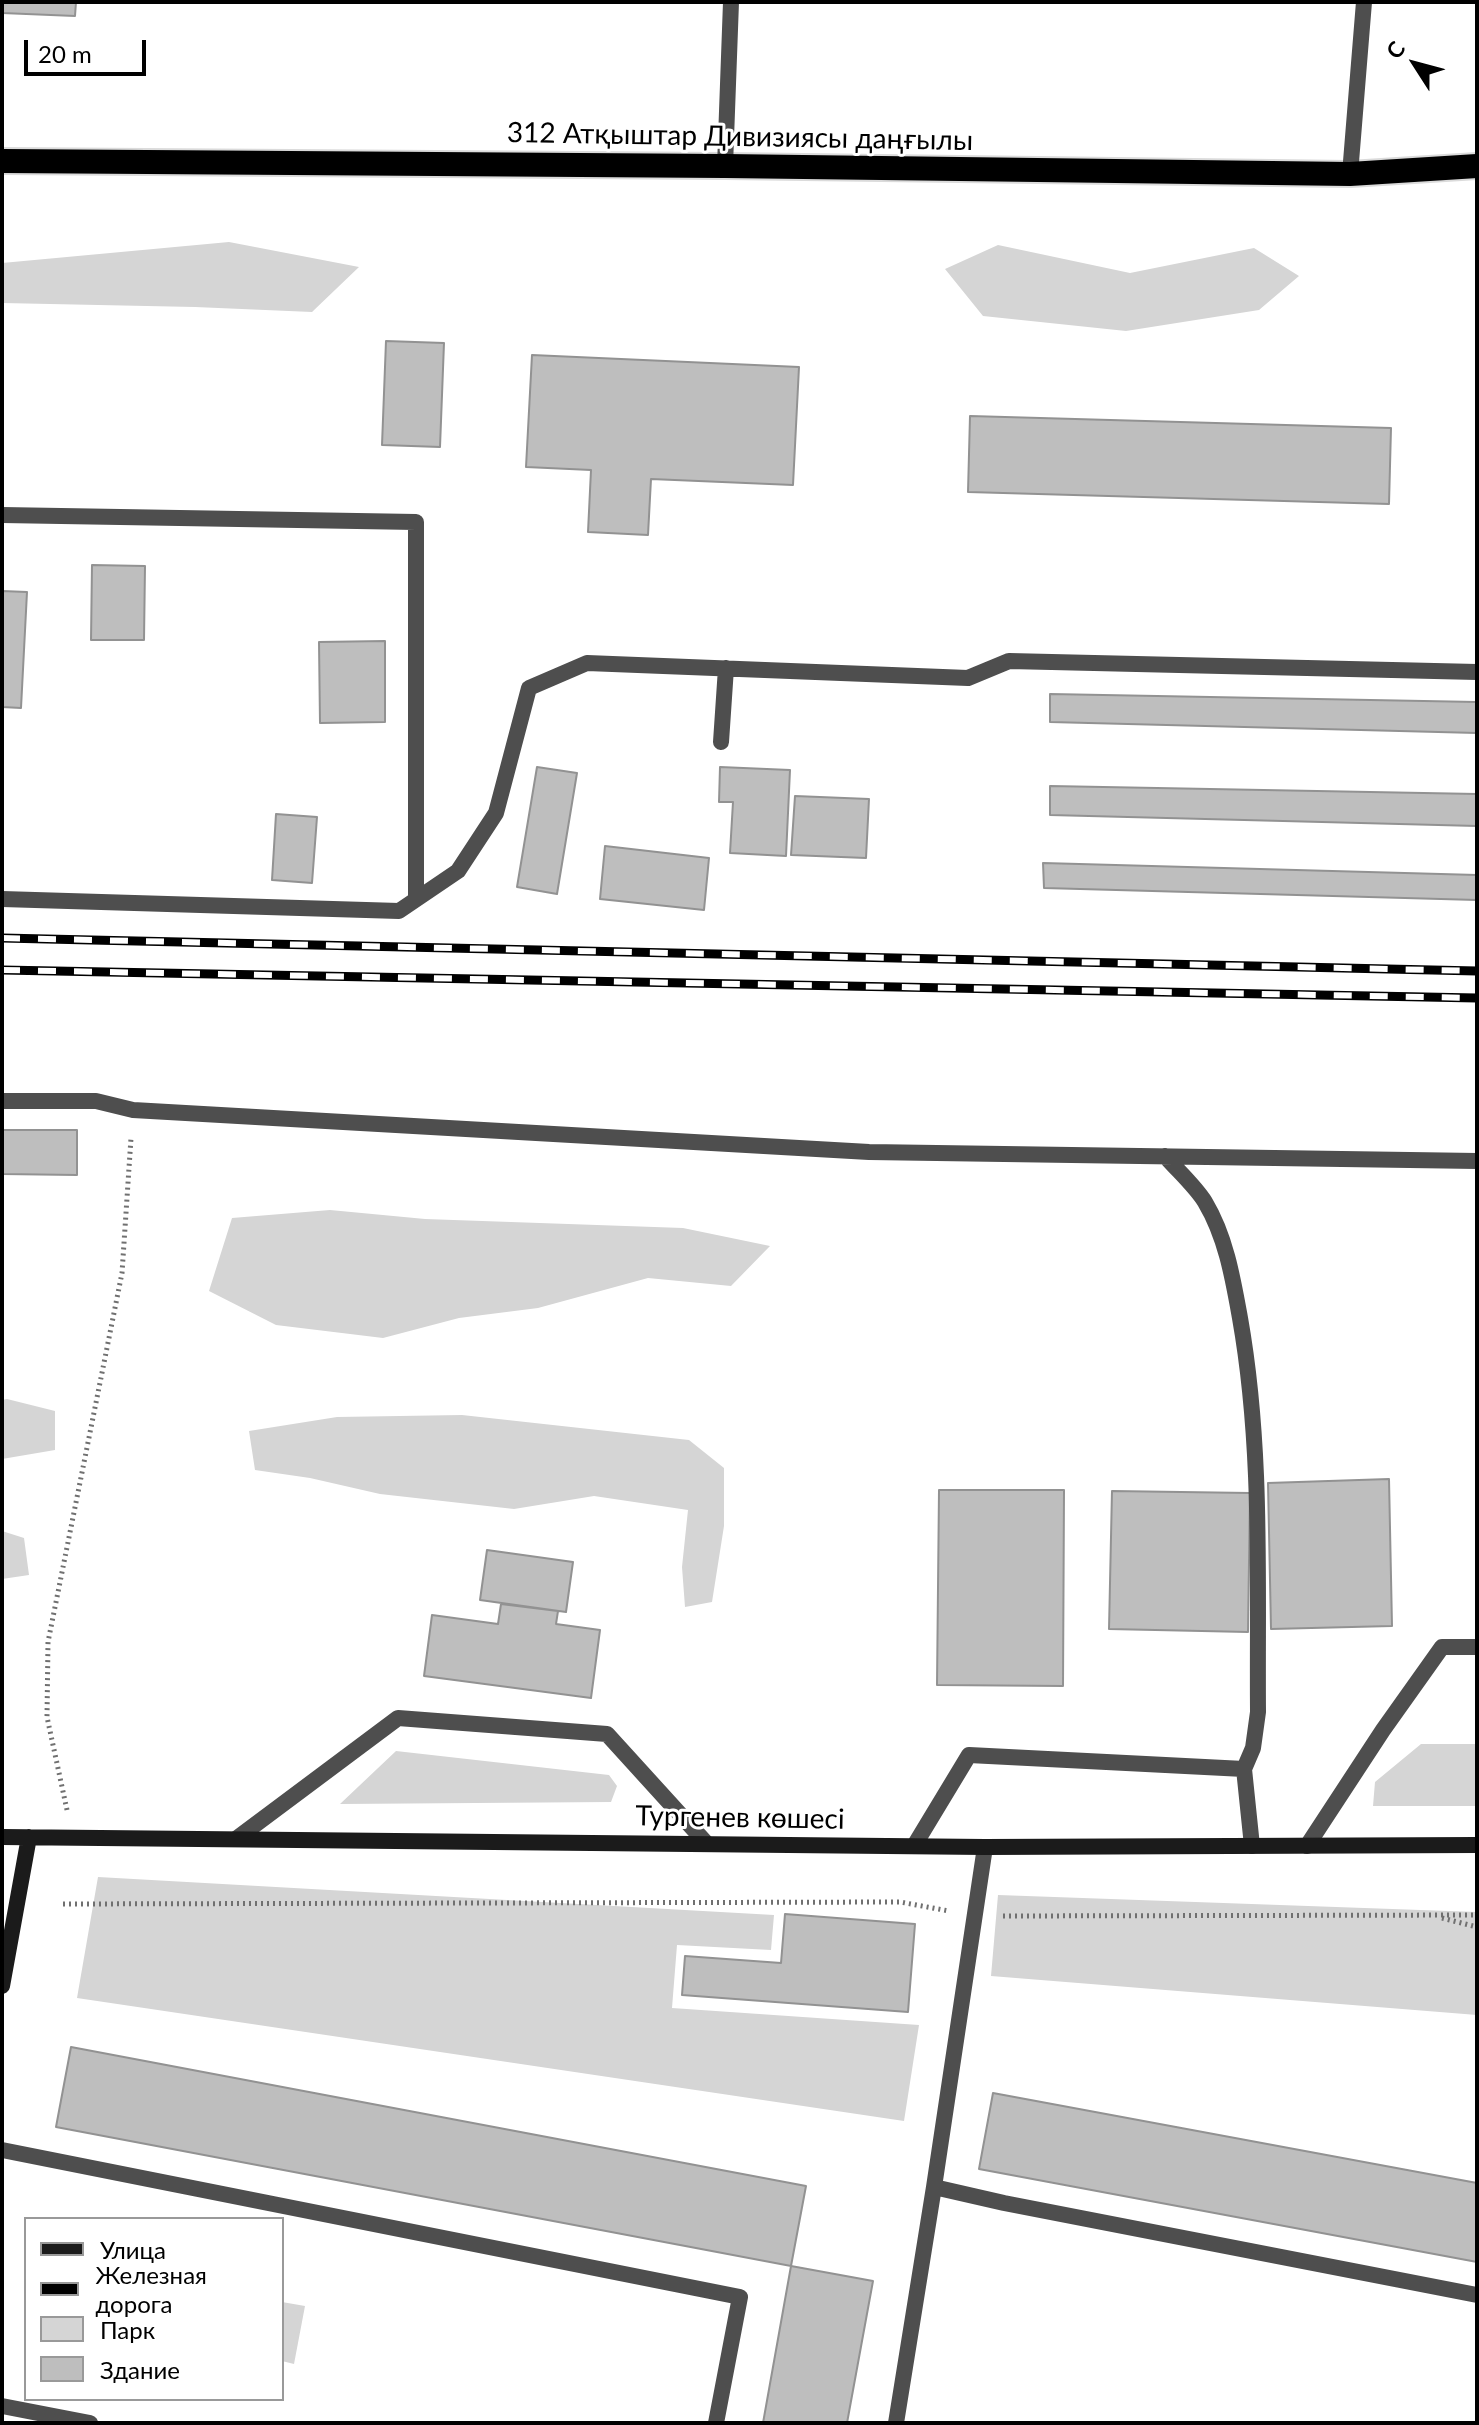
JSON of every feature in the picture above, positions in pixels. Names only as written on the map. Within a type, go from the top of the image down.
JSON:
[{"type":"highway","name":"312 Атқыштар Дивизиясы даңғылы","points":[[2,161],[1350,174],[1477,166]]},
{"type":"main road","name":"Тургенев көшесі","points":[[2,1837],[985,1847],[1477,1845]]},
{"type":"main road","points":[[2,1986],[29,1837]]},
{"type":"lane","points":[[725,166],[731,2]]},
{"type":"lane","points":[[1350,174],[1364,2]]},
{"type":"lane","points":[[2,515],[416,522],[416,899]]},
{"type":"lane","points":[[2,899],[399,911],[458,871],[496,813],[529,688],[587,663],[968,678],[1009,661],[1477,672]]},
{"type":"lane","points":[[721,742],[726,668]]},
{"type":"lane","points":[[2,1101],[96,1101],[133,1110],[869,1152],[1477,1161]]},
{"type":"lane","points":[[1165,1156],[1204,1201],[1220,1237],[1232,1272],[1250,1377],[1256,1475],[1258,1712],[1253,1748],[1244,1769],[1252,1846]]},
{"type":"lane","points":[[1307,1846],[1442,1647],[1477,1647]]},
{"type":"lane","points":[[236,1839],[398,1718],[607,1734],[707,1844]]},
{"type":"lane","points":[[914,1846],[969,1755],[1244,1769]]},
{"type":"lane","points":[[896,2423],[985,1847]]},
{"type":"lane","points":[[2,2150],[740,2297],[716,2423]]},
{"type":"lane","points":[[934,2187],[1477,2295]]},
{"type":"lane","points":[[2,2406],[90,2423]]},
{"type":"path","points":[[75,1838],[59,1780],[47,1717],[48,1642],[122,1273],[133,1110]]},
{"type":"path","points":[[63,1904],[900,1902],[974,1916],[1477,1915]]},
{"type":"path","points":[[1433,1916],[1477,1927]]},
{"type":"green space","points":[[229,242],[359,267],[312,312],[2,303],[2,263]]},
{"type":"green space","points":[[998,245],[1130,273],[1254,248],[1299,276],[1259,310],[1126,331],[983,316],[945,269]]},
{"type":"green space","points":[[330,1210],[425,1219],[683,1228],[770,1246],[731,1286],[648,1278],[538,1308],[459,1318],[383,1338],[276,1325],[209,1291],[232,1218]]},
{"type":"green space","points":[[2,1400],[55,1411],[55,1450],[2,1459]]},
{"type":"green space","points":[[462,1415],[689,1440],[724,1468],[724,1526],[712,1602],[685,1607],[682,1567],[688,1510],[594,1496],[514,1509],[380,1494],[310,1478],[255,1470],[249,1431],[337,1417]]},
{"type":"green space","points":[[2,1531],[24,1538],[29,1575],[2,1579]]},
{"type":"green space","points":[[1421,1744],[1477,1744],[1477,1806],[1373,1806],[1375,1782]]},
{"type":"green space","points":[[396,1751],[609,1775],[617,1786],[611,1802],[340,1804]]},
{"type":"green space","points":[[98,1877],[774,1915],[771,1950],[677,1945],[672,2008],[919,2025],[904,2121],[77,1998]]},
{"type":"green space","points":[[998,1895],[1477,1912],[1477,2015],[991,1976]]},
{"type":"green space","points":[[284,2302],[305,2306],[294,2364],[284,2362]]},
{"type":"building","points":[[2,2],[76,2],[75,16],[2,13]]},
{"type":"building","points":[[386,341],[444,343],[440,447],[382,445]]},
{"type":"building","points":[[532,355],[799,367],[793,485],[651,479],[648,535],[588,532],[591,470],[526,467]]},
{"type":"building","points":[[970,416],[1391,428],[1389,504],[968,492]]},
{"type":"building","points":[[92,565],[145,566],[144,640],[91,640]]},
{"type":"building","points":[[2,591],[27,592],[21,708],[2,707]]},
{"type":"building","points":[[385,641],[385,722],[320,723],[319,642]]},
{"type":"building","points":[[1050,694],[1477,702],[1477,733],[1050,722]]},
{"type":"building","points":[[537,767],[577,773],[557,894],[517,887]]},
{"type":"building","points":[[720,767],[790,770],[786,856],[730,853],[733,802],[719,802]]},
{"type":"building","points":[[1050,786],[1477,794],[1477,826],[1050,815]]},
{"type":"building","points":[[795,796],[869,799],[866,858],[791,855]]},
{"type":"building","points":[[276,814],[317,817],[312,883],[272,880]]},
{"type":"building","points":[[605,846],[709,858],[704,910],[600,899]]},
{"type":"building","points":[[1043,863],[1477,875],[1477,900],[1044,888]]},
{"type":"building","points":[[2,1130],[77,1130],[77,1175],[2,1174]]},
{"type":"building","points":[[1389,1479],[1392,1626],[1271,1629],[1268,1483]]},
{"type":"building","points":[[939,1490],[1064,1490],[1063,1686],[937,1685]]},
{"type":"building","points":[[1112,1491],[1250,1493],[1248,1632],[1109,1629]]},
{"type":"building","points":[[487,1550],[573,1562],[566,1612],[480,1600]]},
{"type":"building","points":[[501,1604],[558,1611],[556,1624],[600,1630],[591,1698],[424,1676],[432,1615],[498,1624]]},
{"type":"building","points":[[785,1914],[915,1924],[908,2012],[682,1995],[685,1956],[781,1963]]},
{"type":"building","points":[[71,2047],[806,2186],[791,2266],[56,2127]]},
{"type":"building","points":[[993,2093],[1477,2183],[1477,2262],[979,2169]]},
{"type":"building","points":[[791,2266],[873,2281],[847,2423],[763,2423]]},
{"type":"railway","points":[[2,938],[1477,971]]},
{"type":"railway","points":[[2,970],[1477,998]]}]
